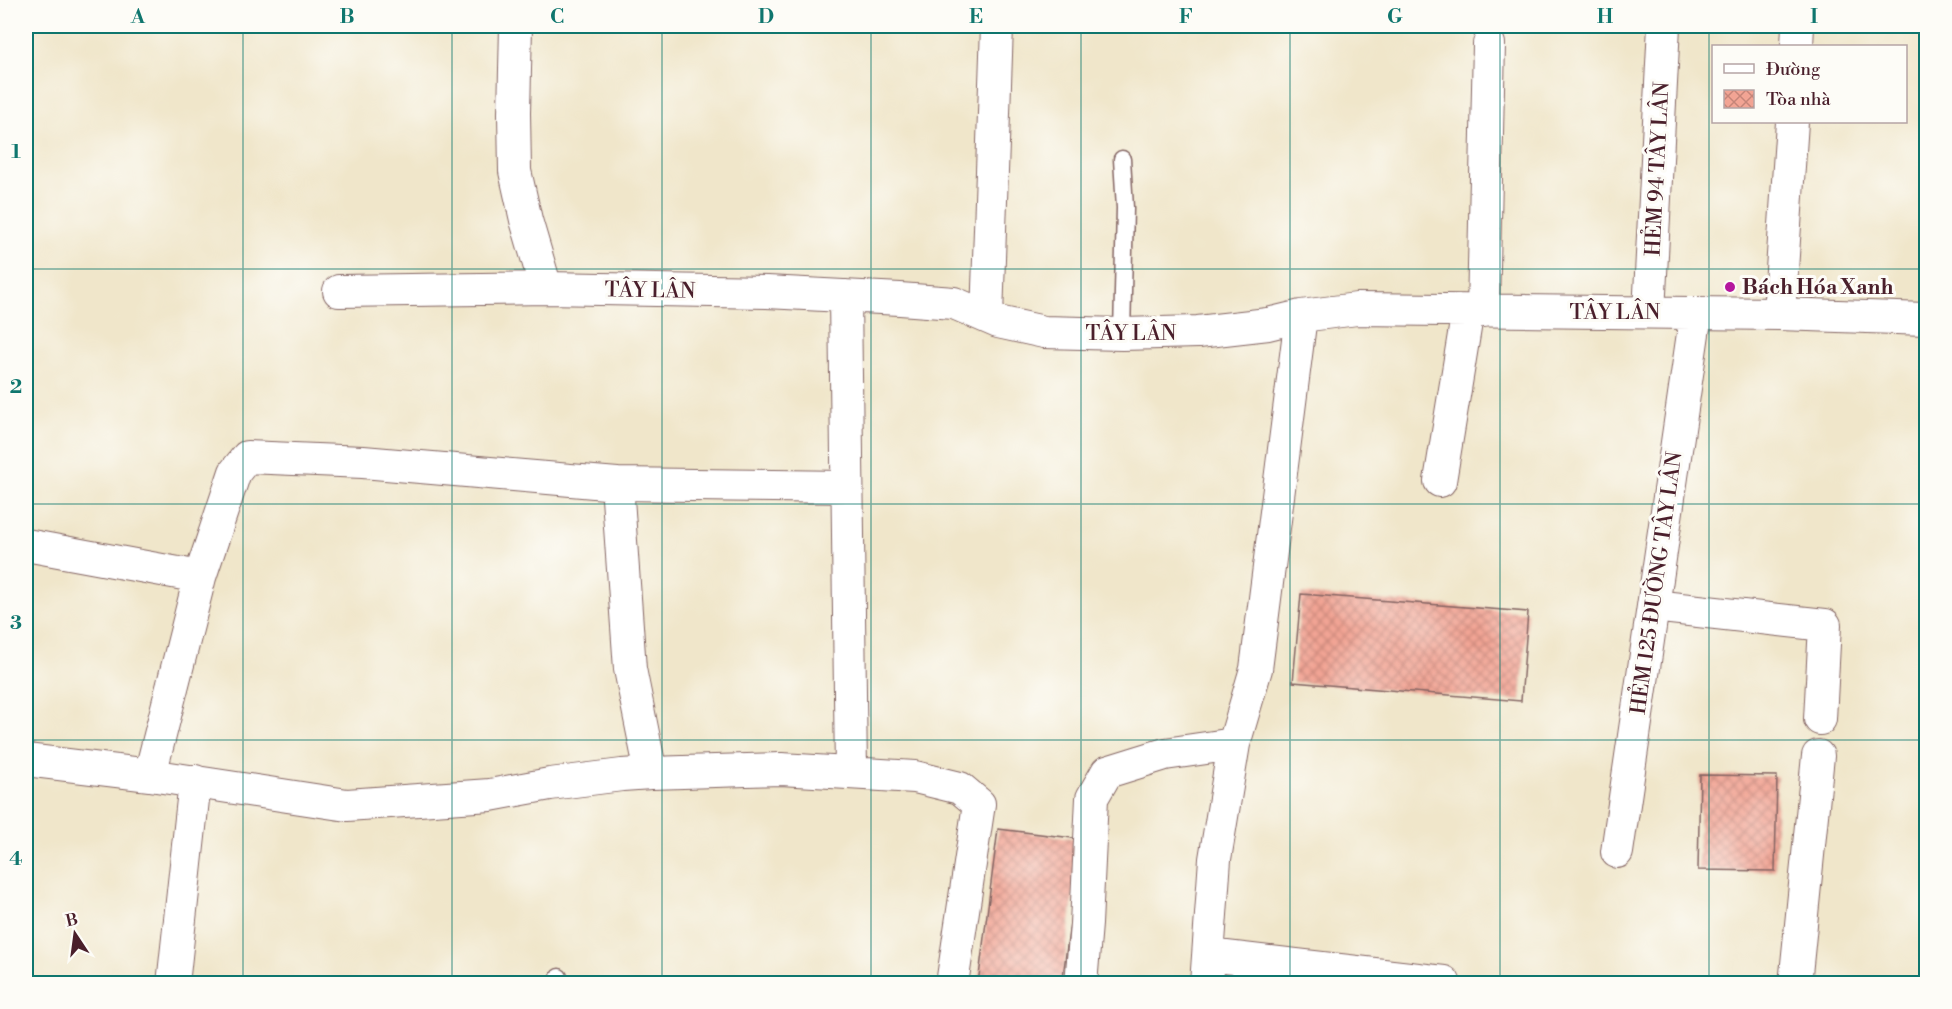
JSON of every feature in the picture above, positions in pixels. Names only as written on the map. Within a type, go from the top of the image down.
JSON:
[{"type":"street","points":[[516,26],[515,171],[526,220],[546,288]]},
{"type":"street","points":[[987,317],[997,26]]},
{"type":"street","name":"HẺM 94 TÂY LÂN","points":[[1649,312],[1664,26]]},
{"type":"street","points":[[1797,45],[1798,26]]},
{"type":"street","points":[[1440,481],[1475,311],[1489,44]]},
{"type":"street","points":[[1779,314],[1792,123]]},
{"type":"street","name":"TÂY LÂN","points":[[339,291],[546,288],[767,292],[845,296],[954,303],[998,322],[1044,332],[1122,334],[1198,332],[1268,324],[1300,316],[1357,309],[1779,314],[1926,319]]},
{"type":"street","points":[[845,296],[851,773]]},
{"type":"street","name":"HẺM 125 ĐƯỜNG TÂY LÂN","points":[[1617,852],[1696,313]]},
{"type":"street","points":[[1300,316],[1256,669],[1234,744],[1215,859],[1208,969],[1444,982]]},
{"type":"street","points":[[150,775],[200,577],[235,472],[247,457],[363,462],[617,484],[848,487]]},
{"type":"street","points":[[617,484],[630,669],[651,773]]},
{"type":"street","points":[[26,545],[200,577]]},
{"type":"street","points":[[1653,606],[1825,625],[1820,719]]},
{"type":"street","points":[[1081,984],[1092,798],[1107,772],[1165,754],[1234,744]]},
{"type":"street","points":[[1795,984],[1818,756]]},
{"type":"street","points":[[26,760],[195,781],[347,806],[490,795],[560,783],[651,773],[781,769],[915,777],[937,782],[960,788],[979,804],[952,984]]},
{"type":"street","points":[[173,984],[195,781]]},
{"type":"lane","points":[[1122,159],[1125,208],[1122,334]]},
{"type":"building","points":[[1301,594],[1528,612],[1521,701],[1293,682]]},
{"type":"building","points":[[1700,775],[1777,776],[1775,871],[1698,870]]},
{"type":"building","points":[[998,829],[1081,839],[1062,984],[978,984]]},
{"type":"place","name":"Bách Hóa Xanh","points":[[1730,287]]}]
